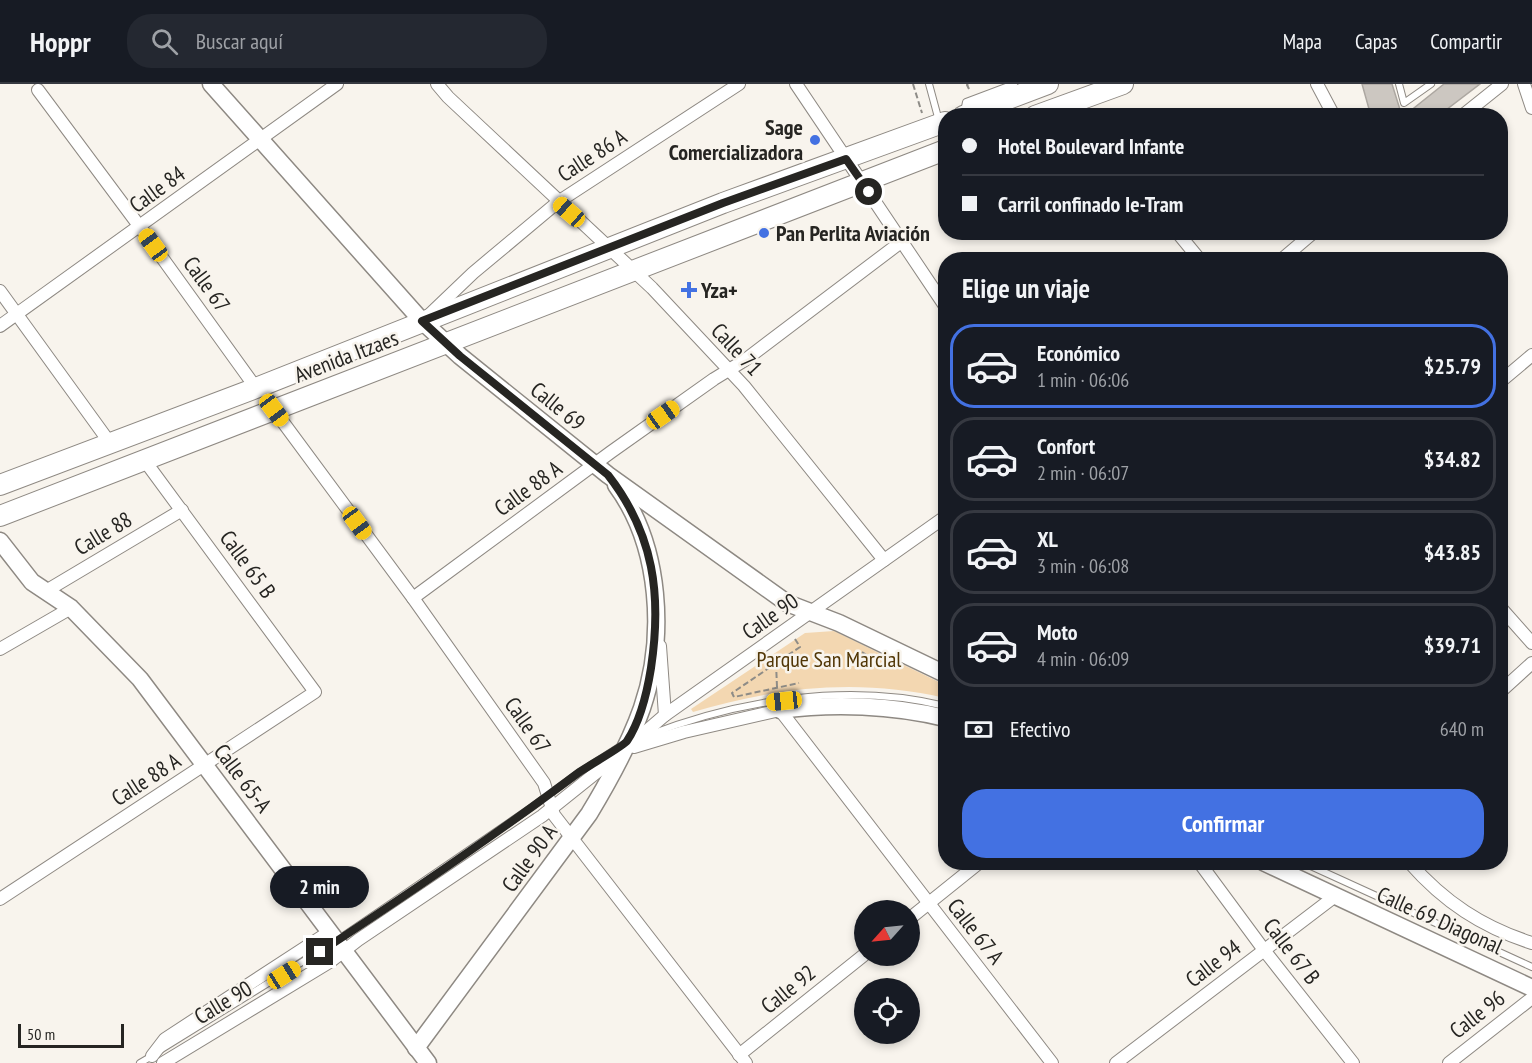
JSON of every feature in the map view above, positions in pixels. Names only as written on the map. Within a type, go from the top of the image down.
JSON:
[{"type":"main road","name":"Calle 69","points":[[211,84],[422,321],[601,469],[786,603],[812,611],[938,671]]},
{"type":"main road","points":[[1075,108],[1122,84]]},
{"type":"main road","points":[[983,108],[1042,85]]},
{"type":"main road","name":"Avenida Itzaes","points":[[0,485],[256,388],[723,203],[846,159],[936,122]]},
{"type":"main road","name":"Avenida Itzaes","points":[[0,516],[938,153]]},
{"type":"main road","name":"Calle 90 A","points":[[416,1048],[589,814],[628,745],[646,695],[654,645],[656,600],[654,577],[644,539],[622,494],[601,469]]},
{"type":"main road","name":"Calle 65-A","points":[[0,541],[32,582],[71,608],[140,679],[428,1063]]},
{"type":"main road","points":[[780,710],[808,706],[874,707],[938,717]]},
{"type":"main road","name":"Calle 69 Diagonal","points":[[1279,870],[1532,988]]},
{"type":"street","name":"Calle 84","points":[[0,326],[337,84]]},
{"type":"street","name":"Calle 71","points":[[437,84],[448,98],[633,270],[729,370],[884,560]]},
{"type":"street","name":"Calle 86 A","points":[[422,321],[473,273],[558,202],[739,84]]},
{"type":"street","points":[[796,84],[938,296]]},
{"type":"street","points":[[1317,84],[1330,108]]},
{"type":"street","points":[[1472,108],[1502,84]]},
{"type":"street","points":[[1524,84],[1532,108]]},
{"type":"street","name":"Calle 67","points":[[38,90],[256,388]]},
{"type":"street","points":[[1184,240],[1193,252]]},
{"type":"street","points":[[1290,252],[1305,240]]},
{"type":"street","name":"Calle 88 A","points":[[413,598],[601,469],[901,242]]},
{"type":"street","points":[[0,291],[110,443]]},
{"type":"street","points":[[1508,376],[1532,356]]},
{"type":"street","name":"Calle 67","points":[[274,410],[413,598],[544,783],[549,809],[742,1059]]},
{"type":"street","name":"Calle 65 B","points":[[145,461],[315,692]]},
{"type":"street","name":"Calle 88","points":[[46,591],[183,510]]},
{"type":"street","name":"Calle 90","points":[[152,1056],[165,1039],[337,941],[549,809],[665,715],[938,522]]},
{"type":"street","points":[[656,600],[665,715]]},
{"type":"street","points":[[0,649],[71,608]]},
{"type":"street","points":[[1508,616],[1532,644]]},
{"type":"street","points":[[1508,685],[1532,663]]},
{"type":"street","name":"Calle 88 A","points":[[0,899],[315,692]]},
{"type":"street","points":[[628,745],[780,710]]},
{"type":"street","name":"Calle 67 A","points":[[780,710],[1052,1063]]},
{"type":"street","points":[[920,910],[970,870]]},
{"type":"street","name":"Calle 67 B","points":[[1206,870],[1264,950],[1353,1063]]},
{"type":"street","points":[[1416,870],[1465,914],[1511,936],[1532,943]]},
{"type":"street","name":"Calle 94","points":[[1116,1063],[1335,897]]},
{"type":"street","name":"Calle 90","points":[[163,1063],[331,962],[337,941]]},
{"type":"street","name":"Calle 92","points":[[742,1059],[854,964]]},
{"type":"street","name":"Calle 96","points":[[1449,1063],[1532,998]]},
{"type":"lane","points":[[929,84],[936,122]]},
{"type":"lane","points":[[965,108],[966,102],[1014,84]]},
{"type":"lane","points":[[1399,84],[1404,104],[1431,84]]},
{"type":"lane","points":[[628,745],[663,729],[767,703],[858,695],[910,699],[938,705]]},
{"type":"lane","points":[[337,941],[549,809]]},
{"type":"lane","points":[[1320,870],[1532,967]]},
{"type":"lane","points":[[140,1063],[152,1056]]},
{"type":"path","points":[[913,84],[936,122]]},
{"type":"path","points":[[794,636],[800,647],[732,693],[734,697],[799,682]]},
{"type":"path","points":[[861,652],[877,662]]},
{"type":"path","points":[[776,663],[777,687]]},
{"type":"green space","name":"Parque San Marcial","points":[[834,631],[938,682],[938,697],[881,688],[818,688],[756,696],[693,712],[691,709],[805,633]]},
{"type":"building","points":[[1362,84],[1392,84],[1400,108],[1369,108]]},
{"type":"building","points":[[1444,84],[1480,84],[1448,108],[1414,108]]},
{"type":"place","name":"Sage Comercializadora","points":[[815,140]]},
{"type":"place","name":"Pan Perlita Aviación","points":[[764,233]]},
{"type":"place","name":"Yza+","points":[[689,290]]},
{"type":"route","points":[[320,952],[588,766],[626,744],[641,710],[649,677],[655,625],[654,577],[644,539],[622,494],[608,475],[460,356],[422,321],[723,203],[846,159],[869,192]]}]
